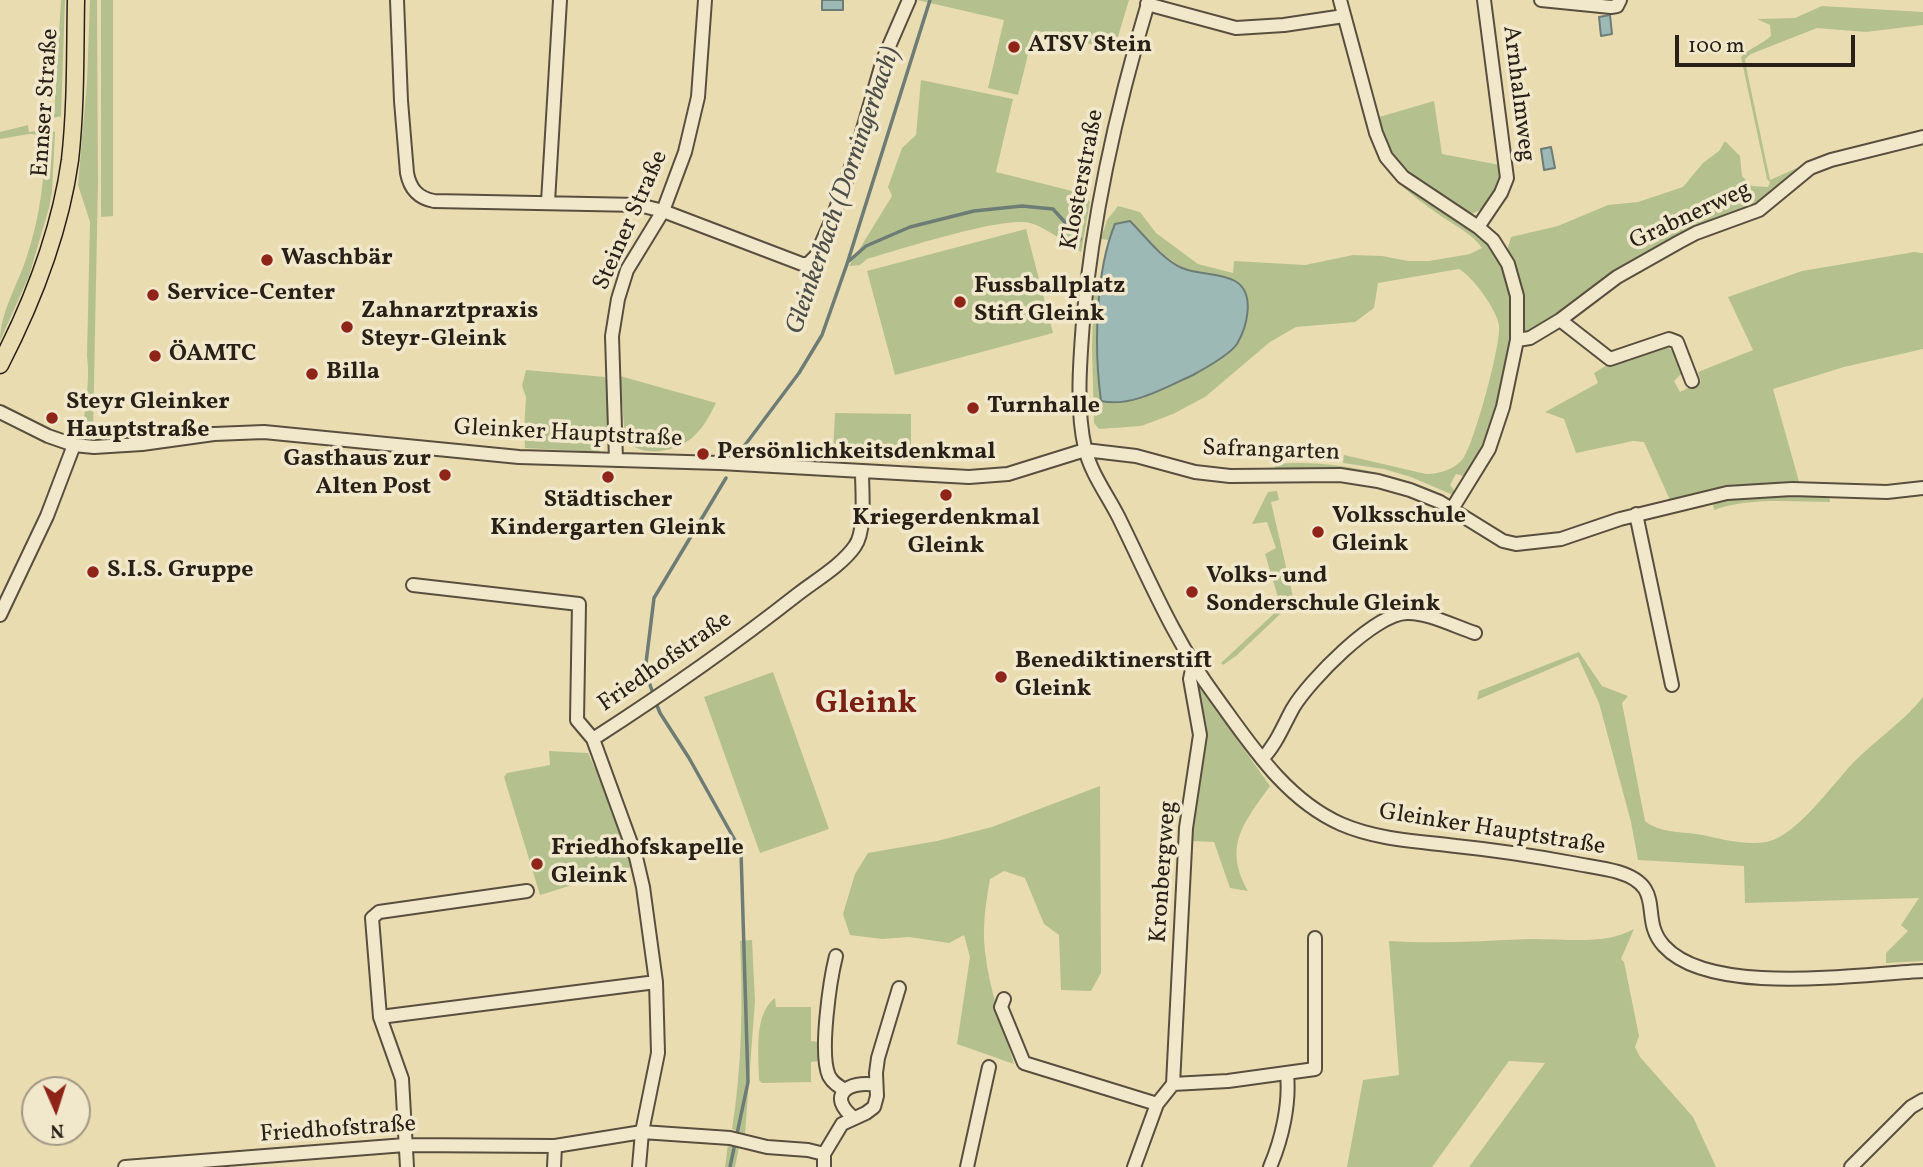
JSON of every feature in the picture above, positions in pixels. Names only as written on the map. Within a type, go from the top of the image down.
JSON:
[{"type":"main road","name":"Ennser Straße","points":[[0,365],[27,310],[41,273],[64,190],[73,125],[76,0]]},
{"type":"street","points":[[397,0],[407,173],[412,189],[425,199],[639,205],[663,211],[802,264],[813,260],[845,186],[880,69],[909,0]]},
{"type":"street","points":[[548,202],[560,0]]},
{"type":"street","name":"Steiner Straße","points":[[616,460],[612,336],[615,313],[627,270],[663,211],[693,125],[699,86],[705,0]]},
{"type":"street","points":[[1340,0],[1376,133],[1386,157],[1410,182],[1478,227],[1497,246],[1508,264],[1517,296],[1517,340],[1503,407],[1489,449],[1452,509]]},
{"type":"street","name":"Arnhalmweg","points":[[1478,227],[1501,193],[1507,178],[1484,0]]},
{"type":"street","points":[[1541,0],[1611,7],[1617,6],[1619,0]]},
{"type":"street","name":"Klosterstraße","points":[[1085,450],[1080,372],[1090,258],[1106,163],[1148,2],[1236,28],[1344,16]]},
{"type":"street","name":"Grabnerweg","points":[[1517,340],[1530,338],[1560,320],[1607,284],[1643,261],[1696,233],[1759,210],[1810,168],[1831,160],[1923,138]]},
{"type":"street","points":[[1560,320],[1610,359],[1669,339],[1677,342],[1692,381]]},
{"type":"street","name":"Gleinker Hauptstraße","points":[[0,412],[30,429],[74,445],[124,446],[187,436],[264,432],[479,453],[947,476],[1000,475],[1028,469],[1085,450],[1193,665],[1277,778],[1311,807],[1369,834],[1398,840],[1528,855],[1617,872],[1634,878],[1644,885],[1649,897],[1654,928],[1660,943],[1689,962],[1716,972],[1753,979],[1779,980],[1923,971]]},
{"type":"street","points":[[0,615],[47,516],[74,445]]},
{"type":"street","name":"Safrangarten","points":[[1085,450],[1136,456],[1195,472],[1230,476],[1340,475],[1365,479],[1410,490],[1452,509],[1503,541],[1516,544],[1560,539],[1636,514],[1743,491],[1792,489],[1887,492],[1923,488]]},
{"type":"street","name":"Friedhofstraße","points":[[639,1167],[642,1132],[658,1053],[656,982],[643,887],[636,857],[593,739],[752,630],[840,561],[857,544],[861,526],[862,472]]},
{"type":"street","points":[[1636,514],[1672,685]]},
{"type":"street","points":[[413,585],[579,604],[577,720],[593,739]]},
{"type":"street","points":[[1262,759],[1278,737],[1294,706],[1314,681],[1355,641],[1380,622],[1408,613],[1475,633]]},
{"type":"street","name":"Kronbergweg","points":[[1173,1084],[1186,828],[1200,735],[1191,678],[1193,665]]},
{"type":"street","points":[[407,1167],[402,1079],[380,1017],[371,922],[374,915],[379,912],[527,891]]},
{"type":"street","points":[[1134,1167],[1157,1104],[1173,1084],[1228,1081],[1315,1069],[1315,938]]},
{"type":"street","points":[[836,956],[832,973],[825,1058],[833,1083],[845,1090]]},
{"type":"street","points":[[380,1017],[656,982]]},
{"type":"street","points":[[824,1161],[842,1124],[866,1114],[874,1107],[878,1058],[899,988]]},
{"type":"street","points":[[1004,999],[1001,1007],[1024,1063],[1157,1104]]},
{"type":"street","points":[[967,1167],[989,1067]]},
{"type":"street","points":[[1270,1167],[1287,1101],[1287,1074]]},
{"type":"street","points":[[854,1118],[846,1112],[843,1104],[841,1096],[845,1090],[857,1083],[876,1085]]},
{"type":"street","points":[[1851,1167],[1910,1107],[1923,1100]]},
{"type":"street","name":"Friedhofstraße","points":[[125,1167],[405,1145],[555,1146],[642,1132],[730,1139],[767,1147],[808,1150],[824,1161]]},
{"type":"street","points":[[554,1167],[555,1146]]},
{"type":"green space","points":[[61,0],[65,0],[61,116],[54,118]]},
{"type":"green space","points":[[90,0],[97,0],[98,183],[93,434],[89,435],[81,430],[81,421],[84,419],[88,380],[90,222],[78,185],[87,82]]},
{"type":"green space","points":[[101,0],[113,0],[113,216],[101,217]]},
{"type":"green space","name":"ATSV Stein","points":[[917,0],[1129,0],[1114,50],[1034,30],[1018,95],[988,88],[1004,20]]},
{"type":"green space","points":[[1822,6],[1923,12],[1923,25],[1866,32],[1817,28],[1751,54],[1745,59],[1770,180],[1808,163],[1767,201],[1649,252],[1551,322],[1528,333],[1524,329],[1522,302],[1507,251],[1511,237],[1558,226],[1608,205],[1638,202],[1683,187],[1703,163],[1719,151],[1725,141],[1740,156],[1742,176],[1752,186],[1768,187],[1770,182],[1767,179],[1741,57],[1771,36],[1770,25],[1757,19],[1795,18]]},
{"type":"green space","points":[[921,80],[1013,99],[996,172],[1084,194],[1090,202],[1081,252],[1035,225],[1016,222],[950,235],[867,259],[860,265],[849,266],[892,196],[888,187],[902,148],[916,135]]},
{"type":"green space","points":[[1434,101],[1442,154],[1500,165],[1501,181],[1495,193],[1487,204],[1472,213],[1467,214],[1410,179],[1395,164],[1387,147],[1379,117]]},
{"type":"green space","points":[[1370,120],[1384,157],[1457,213],[1487,240],[1503,264],[1511,293],[1513,325],[1502,392],[1492,424],[1467,477],[1456,474],[1450,485],[1456,493],[1453,495],[1384,469],[1343,463],[1344,455],[1431,474],[1452,468],[1464,457],[1486,392],[1499,326],[1484,295],[1459,269],[1378,283],[1374,308],[1355,322],[1296,327],[1270,342],[1205,397],[1173,414],[1141,426],[1099,429],[1094,423],[1094,284],[1099,285],[1098,379],[1133,399],[1204,369],[1236,281],[1182,268],[1163,254],[1130,222],[1115,224],[1108,240],[1101,239],[1107,220],[1118,206],[1140,212],[1156,233],[1198,264],[1233,273],[1234,261],[1305,265],[1353,255],[1429,261],[1470,254],[1482,248],[1470,235],[1416,198],[1395,178],[1372,140],[1366,122]]},
{"type":"green space","points":[[28,125],[29,132],[47,129],[55,132],[52,192],[29,276],[0,341],[6,310],[35,228],[43,182],[45,135],[29,134],[0,139],[0,132]]},
{"type":"green space","name":"Fussballplatz Stift Gleink","points":[[1026,229],[1053,333],[895,375],[867,271]]},
{"type":"green space","points":[[1914,252],[1923,253],[1923,349],[1844,367],[1773,389],[1800,485],[1733,488],[1670,500],[1644,442],[1633,441],[1576,453],[1564,419],[1545,412],[1598,383],[1594,373],[1607,365],[1664,345],[1673,351],[1683,372],[1674,381],[1680,392],[1701,381],[1698,372],[1753,350],[1728,297],[1802,271]]},
{"type":"green space","points":[[526,370],[605,377],[610,389],[610,435],[599,452],[525,448],[526,397],[522,386]]},
{"type":"green space","points":[[620,376],[716,403],[701,429],[687,442],[659,451],[639,449],[625,438]]},
{"type":"green space","points":[[835,413],[911,414],[911,454],[833,452]]},
{"type":"green space","points":[[1276,464],[1317,464],[1361,469],[1424,486],[1445,498],[1403,482],[1274,470]]},
{"type":"green space","points":[[1277,491],[1279,500],[1271,502],[1294,601],[1223,665],[1221,663],[1281,607],[1265,554],[1276,548],[1267,522],[1252,524],[1268,492]]},
{"type":"green space","points":[[1829,494],[1830,502],[1756,502],[1714,510],[1712,499],[1749,495]]},
{"type":"green space","points":[[1579,652],[1602,686],[1628,696],[1622,703],[1645,821],[1663,829],[1740,842],[1766,842],[1791,829],[1860,756],[1923,697],[1923,961],[1886,963],[1886,953],[1908,931],[1901,925],[1919,898],[1745,903],[1744,866],[1638,860],[1631,822],[1599,703],[1578,657],[1477,700],[1479,691]]},
{"type":"green space","points":[[773,672],[829,829],[760,853],[704,697]]},
{"type":"green space","points":[[1198,681],[1270,786],[1245,824],[1237,848],[1237,861],[1248,891],[1230,888],[1214,842],[1191,841],[1190,829],[1205,731],[1196,682]]},
{"type":"green space","points":[[549,751],[588,753],[613,808],[631,867],[540,895],[504,777],[507,773],[550,765]]},
{"type":"green space","points":[[1100,786],[1101,973],[1091,991],[1061,990],[1059,935],[1044,924],[1025,878],[1004,871],[990,879],[984,942],[993,994],[1014,1064],[957,1044],[970,957],[964,935],[949,943],[909,937],[882,939],[850,935],[843,914],[855,874],[868,853],[937,841],[992,827]]},
{"type":"green space","points":[[1634,929],[1621,959],[1624,962],[1639,1036],[1635,1047],[1640,1057],[1693,1117],[1716,1167],[1469,1167],[1545,1063],[1509,1061],[1432,1167],[1347,1167],[1363,1080],[1399,1075],[1389,941],[1583,940],[1609,938]]},
{"type":"green space","points":[[752,940],[755,1001],[745,1134],[732,1129],[741,1035],[740,941]]},
{"type":"green space","points":[[775,998],[776,1007],[811,1007],[811,1041],[820,1042],[820,1061],[811,1062],[811,1082],[762,1083],[759,1080],[760,1025],[768,1005]]},
{"type":"green space","points":[[728,1144],[739,1147],[735,1167],[725,1167]]},
{"type":"water","points":[[822,0],[843,0],[843,10],[822,10]]},
{"type":"water","points":[[1610,15],[1612,34],[1601,36],[1599,17]]},
{"type":"water","points":[[1551,147],[1555,168],[1544,170],[1541,149]]},
{"type":"water","points":[[1130,221],[1175,264],[1188,270],[1229,278],[1242,286],[1248,311],[1237,344],[1216,361],[1198,372],[1136,399],[1124,402],[1101,401],[1097,335],[1103,265],[1115,224]]},
{"type":"waterway","name":"Gleinkerbach (Dorningerbach)","points":[[736,457],[799,373],[822,335],[930,0]]},
{"type":"waterway","points":[[849,261],[866,246],[910,227],[974,211],[1022,206],[1053,209],[1080,239]]},
{"type":"waterway","name":"Gleinkerbach (Dorningerbach)","points":[[654,696],[645,671],[654,598],[726,478]]},
{"type":"waterway","name":"Gleinkerbach (Dorningerbach)","points":[[656,703],[741,851],[748,1082],[730,1167]]},
{"type":"place","name":"ATSV Stein","points":[[1014,47]]},
{"type":"place","name":"Waschbär","points":[[267,260]]},
{"type":"place","name":"Service-Center","points":[[153,295]]},
{"type":"place","name":"Fussballplatz Stift Gleink","points":[[960,302]]},
{"type":"place","name":"Zahnarztpraxis Steyr-Gleink","points":[[347,327]]},
{"type":"place","name":"ÖAMTC","points":[[155,356]]},
{"type":"place","name":"Billa","points":[[312,374]]},
{"type":"place","name":"Turnhalle","points":[[973,408]]},
{"type":"place","name":"Steyr Gleinker Hauptstraße","points":[[52,418]]},
{"type":"place","name":"Persönlichkeitsdenkmal","points":[[703,454]]},
{"type":"place","name":"Gasthaus zur Alten Post","points":[[445,475]]},
{"type":"place","name":"Städtischer Kindergarten Gleink","points":[[608,477]]},
{"type":"place","name":"Kriegerdenkmal Gleink","points":[[946,495]]},
{"type":"place","name":"Volksschule Gleink","points":[[1318,532]]},
{"type":"place","name":"S.I.S. Gruppe","points":[[93,572]]},
{"type":"place","name":"Volks- und Sonderschule Gleink","points":[[1192,592]]},
{"type":"place","name":"Benediktinerstift Gleink","points":[[1001,677]]},
{"type":"place","name":"Friedhofskapelle Gleink","points":[[537,864]]},
{"type":"district","name":"Gleink","points":[[866,706]]}]
